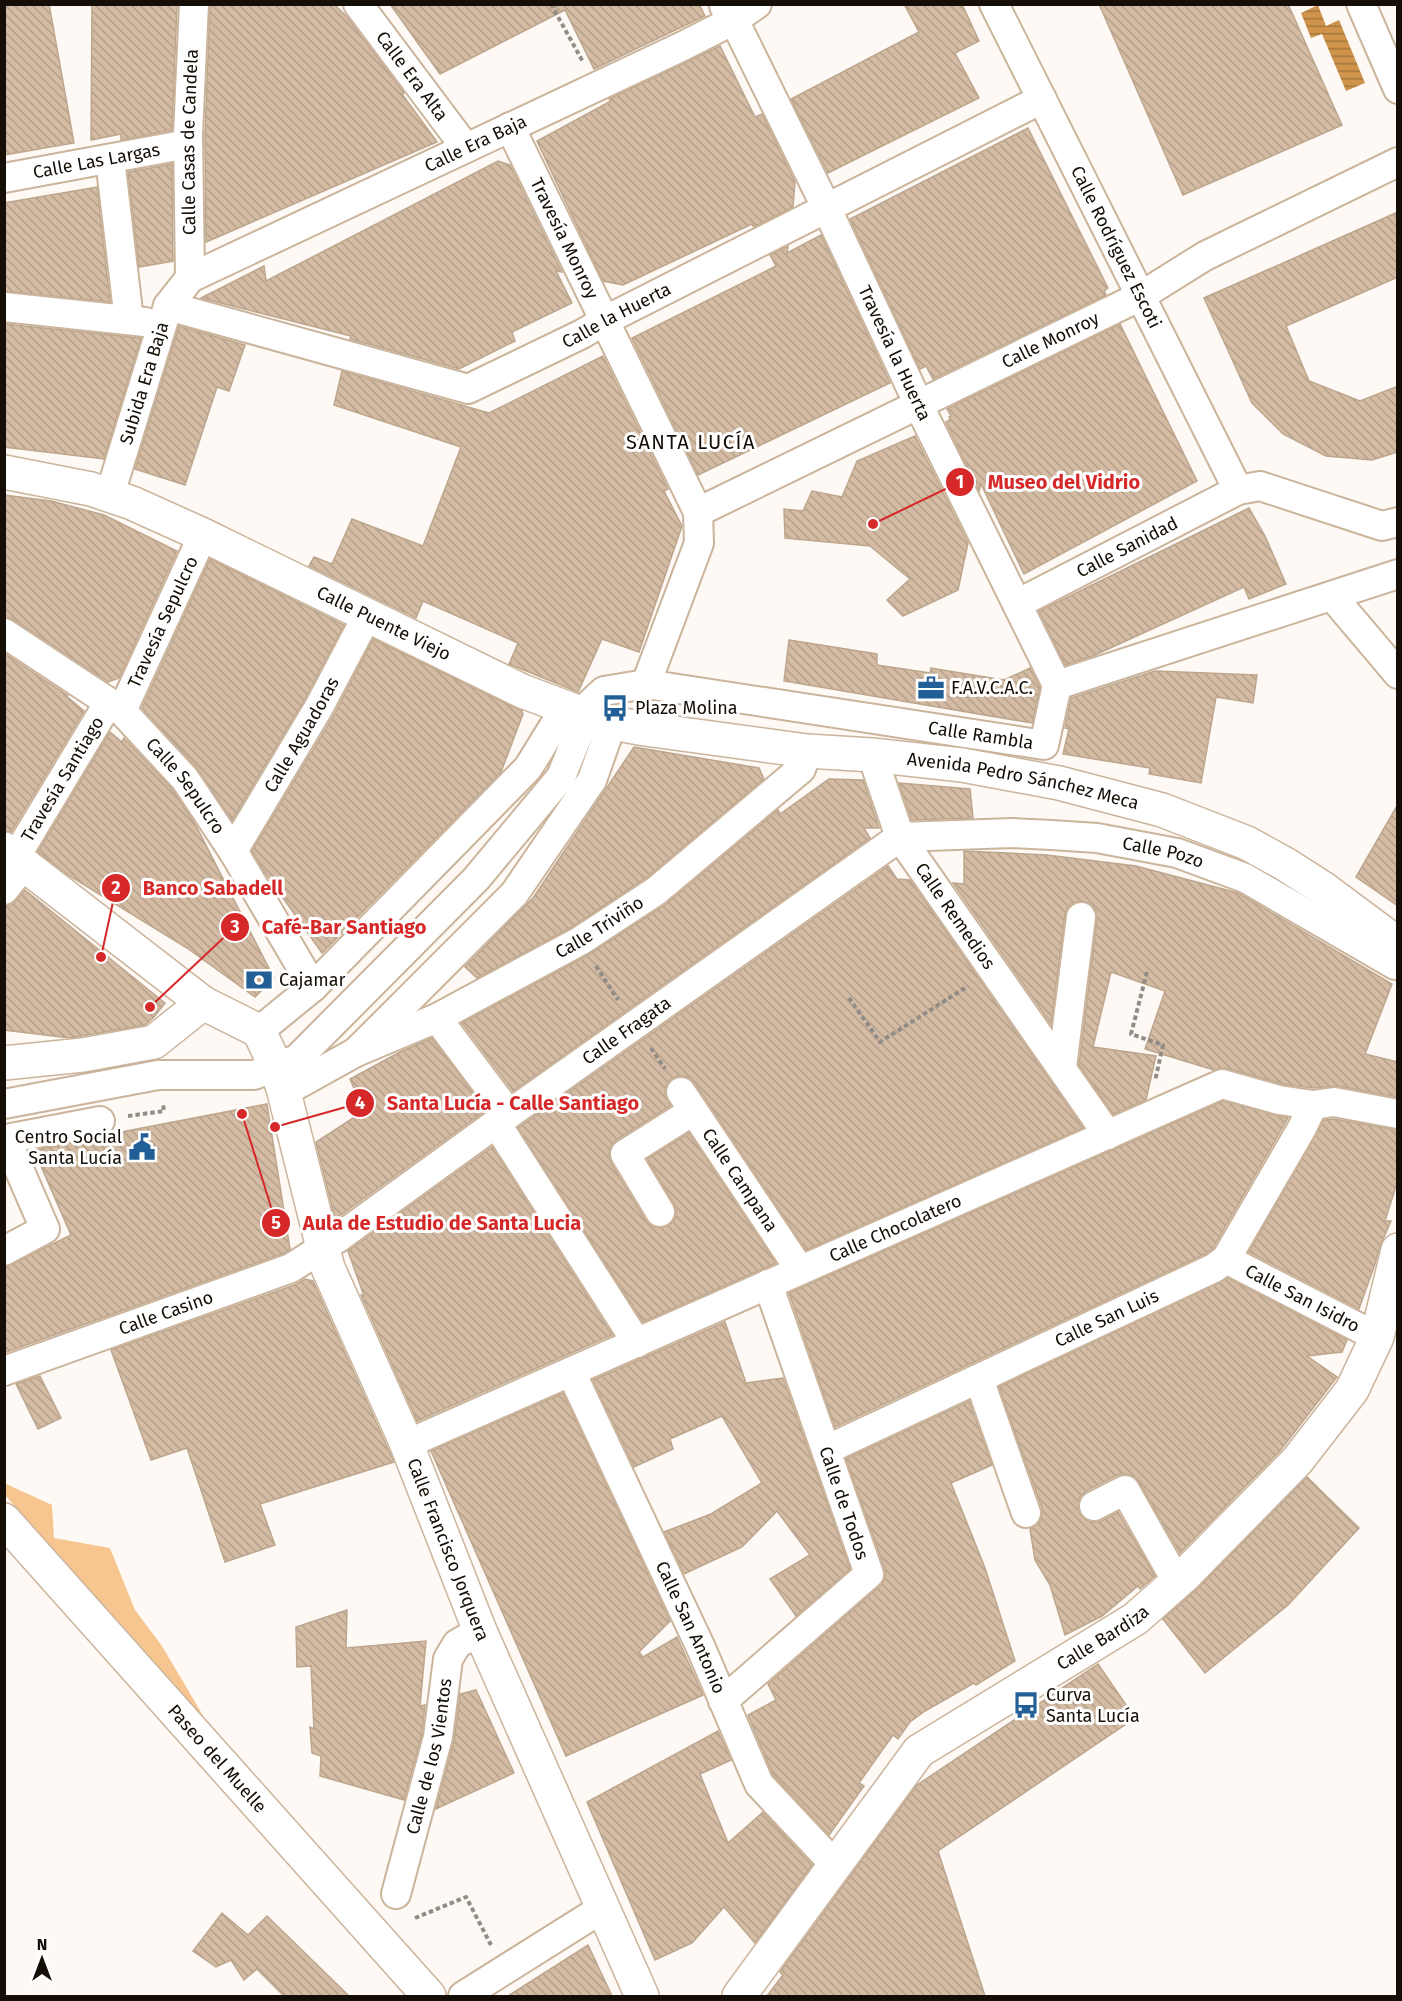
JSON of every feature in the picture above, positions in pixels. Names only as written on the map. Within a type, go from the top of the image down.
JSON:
[{"type":"street","name":"Calle Casas de Candela","points":[[190,278],[188,144],[194,4]]},
{"type":"street","name":"Calle Era Alta","points":[[358,4],[466,148]]},
{"type":"street","name":"Calle Rodríguez Escoti","points":[[994,4],[1238,490]]},
{"type":"street","points":[[1361,4],[1398,88]]},
{"type":"street","name":"Calle Era Baja","points":[[190,278],[510,127],[738,10]]},
{"type":"street","name":"Travesía la Huerta","points":[[738,10],[827,209],[919,405],[1057,686]]},
{"type":"street","name":"Calle la Huerta","points":[[4,307],[129,320],[165,315],[468,389],[582,334],[1042,99]]},
{"type":"street","name":"Travesía Monroy","points":[[510,127],[698,512],[699,543],[646,684]]},
{"type":"street","name":"Calle Las Largas","points":[[4,178],[188,144]]},
{"type":"street","points":[[110,159],[129,320]]},
{"type":"street","name":"Calle Monroy","points":[[698,512],[1141,296],[1205,256],[1398,162]]},
{"type":"street","name":"Subida Era Baja","points":[[110,494],[165,315],[190,278]]},
{"type":"street","name":"Calle Puente Viejo","points":[[4,472],[47,479],[110,494],[203,534],[522,691],[588,716]]},
{"type":"street","points":[[1238,490],[1260,486],[1382,526],[1398,522]]},
{"type":"street","name":"Calle Sanidad","points":[[1017,604],[1238,490]]},
{"type":"street","name":"Travesía Sepulcro","points":[[116,707],[203,534]]},
{"type":"street","points":[[1057,686],[1398,574]]},
{"type":"street","points":[[1332,596],[1398,674]]},
{"type":"street","name":"Calle Aguadoras","points":[[233,851],[319,707],[367,616]]},
{"type":"street","name":"Calle Sepulcro","points":[[4,633],[116,707],[185,779],[233,851],[313,987]]},
{"type":"street","name":"Calle Rambla","points":[[588,716],[591,704],[604,691],[646,684],[1044,745],[1057,686]]},
{"type":"street","name":"Travesía Santiago","points":[[12,866],[116,707]]},
{"type":"street","points":[[259,1031],[313,987],[528,768],[588,716]]},
{"type":"street","points":[[4,1104],[158,1076],[254,1076],[280,1080],[356,1052],[514,894],[592,780],[588,716]]},
{"type":"street","points":[[280,1080],[297,1059],[476,879],[561,777],[588,716]]},
{"type":"street","name":"Avenida Pedro Sánchez Meca","points":[[588,716],[807,751],[872,754],[963,765],[1059,783],[1140,803],[1189,819],[1247,843],[1285,864],[1324,890],[1398,944]]},
{"type":"street","name":"Calle Triviño","points":[[356,1052],[437,1018],[580,941],[656,891],[801,770],[807,751]]},
{"type":"street","name":"Calle Remedios","points":[[872,754],[900,837],[1108,1135]]},
{"type":"street","name":"Calle Pozo","points":[[900,837],[1012,833],[1052,835],[1096,838],[1177,854],[1245,878],[1395,965],[1398,959]]},
{"type":"street","name":"Calle Fragata","points":[[323,1246],[338,1238],[502,1118],[900,837]]},
{"type":"street","points":[[12,866],[203,1003],[259,1031],[280,1080]]},
{"type":"street","points":[[1062,1067],[1081,917]]},
{"type":"street","points":[[4,1063],[83,1055],[154,1042],[203,1003]]},
{"type":"street","points":[[437,1018],[502,1118],[637,1343]]},
{"type":"street","name":"Calle Francisco Jorquera","points":[[280,1080],[328,1268],[407,1444],[480,1631],[642,1996]]},
{"type":"street","name":"Calle Chocolatero","points":[[407,1444],[1222,1084],[1279,1100],[1313,1105],[1334,1102],[1398,1113]]},
{"type":"street","name":"Calle Campana","points":[[660,1212],[625,1154],[687,1102],[800,1270]]},
{"type":"street","name":"Calle San Luis","points":[[826,1450],[1214,1268],[1226,1259],[1313,1105]]},
{"type":"street","points":[[4,1251],[45,1229],[6,1139],[100,1121]]},
{"type":"street","name":"Calle Casino","points":[[4,1371],[291,1268],[323,1246]]},
{"type":"street","name":"Calle Bardiza","points":[[739,1996],[919,1751],[1136,1619],[1177,1582],[1297,1461],[1352,1390],[1377,1337],[1398,1250]]},
{"type":"street","name":"Calle San Isidro","points":[[1226,1259],[1377,1337]]},
{"type":"street","name":"Calle de Todos","points":[[723,1701],[869,1574],[768,1284]]},
{"type":"street","name":"Calle San Antonio","points":[[571,1372],[696,1638],[759,1784],[835,1865]]},
{"type":"street","points":[[979,1379],[1026,1513]]},
{"type":"street","points":[[1094,1506],[1125,1490],[1177,1582]]},
{"type":"street","name":"Paseo del Muelle","points":[[4,1520],[429,1996]]},
{"type":"street","name":"Calle de los Vientos","points":[[396,1894],[438,1737],[448,1659],[458,1644],[480,1631]]},
{"type":"street","points":[[463,1996],[603,1908]]},
{"type":"path","points":[[551,4],[585,66]]},
{"type":"path","points":[[849,998],[880,1042],[993,970]]},
{"type":"path","points":[[1147,972],[1131,1034],[1162,1045],[1147,1116]]},
{"type":"path","points":[[100,1121],[164,1110]]},
{"type":"path","points":[[396,1894],[411,1919],[466,1897],[494,1951]]},
{"type":"shaded area","points":[[1318,5],[1326,26],[1339,20],[1365,83],[1346,91],[1322,34],[1311,38],[1301,13]]},
{"type":"shaded area","points":[[4,1483],[52,1505],[54,1538],[110,1548],[135,1610],[162,1646],[205,1719],[5,1495]]},
{"type":"building","points":[[4,4],[49,4],[74,143],[4,155]]},
{"type":"building","points":[[92,4],[177,4],[172,130],[121,140],[121,134],[91,140]]},
{"type":"building","points":[[210,4],[334,4],[347,17],[404,93],[402,94],[437,142],[206,242],[205,134]]},
{"type":"building","points":[[390,4],[699,4],[705,16],[594,69],[565,10],[440,74]]},
{"type":"building","points":[[904,4],[962,4],[979,41],[955,53],[979,98],[828,173],[791,99],[919,32]]},
{"type":"building","points":[[1099,4],[1288,4],[1342,125],[1183,195]]},
{"type":"building","points":[[720,46],[755,117],[762,114],[795,182],[793,207],[754,227],[752,224],[623,285],[603,281],[537,141],[611,101],[609,99]]},
{"type":"building","points":[[1028,128],[1108,288],[1104,291],[1106,295],[933,379],[926,366],[920,369],[850,219]]},
{"type":"building","points":[[498,161],[510,165],[562,272],[556,271],[572,303],[512,332],[515,341],[459,369],[350,339],[351,336],[201,298],[264,266],[266,281]]},
{"type":"building","points":[[172,164],[173,261],[139,267],[128,172]]},
{"type":"building","points":[[97,187],[110,302],[4,291],[4,203]]},
{"type":"building","points":[[1398,212],[1398,277],[1286,326],[1309,381],[1360,401],[1398,386],[1398,452],[1372,460],[1326,456],[1283,434],[1252,403],[1204,298]]},
{"type":"building","points":[[821,235],[890,383],[698,475],[632,338],[776,266],[770,255],[788,246],[787,253]]},
{"type":"building","points":[[4,324],[141,338],[104,459],[4,447]]},
{"type":"building","points":[[1120,324],[1197,481],[1024,574],[981,484],[979,491],[946,422],[951,416],[947,409]]},
{"type":"building","points":[[179,326],[245,345],[229,391],[217,387],[185,485],[135,469]]},
{"type":"building","points":[[603,356],[668,489],[664,491],[682,526],[639,652],[602,639],[578,692],[509,664],[518,643],[423,601],[416,618],[309,566],[314,557],[332,564],[352,519],[423,546],[461,447],[334,405],[342,371],[489,413]]},
{"type":"building","points":[[915,436],[968,543],[958,590],[903,616],[887,600],[910,579],[870,546],[785,538],[784,509],[803,511],[812,491],[842,497],[857,461]]},
{"type":"building","points":[[4,495],[51,501],[104,515],[177,551],[119,678],[108,682],[13,619],[4,617]]},
{"type":"building","points":[[1249,508],[1265,536],[1286,584],[1249,599],[1244,587],[1095,655],[1065,665],[1039,611]]},
{"type":"building","points":[[210,559],[344,625],[305,699],[232,820],[197,768],[142,708]]},
{"type":"building","points":[[373,639],[522,711],[523,714],[501,772],[322,953],[252,851],[334,715]]},
{"type":"building","name":"F.A.V.C.A.C.","points":[[789,640],[877,654],[877,665],[930,673],[931,668],[1004,680],[1030,668],[1040,687],[1032,723],[784,681]]},
{"type":"building","points":[[4,653],[67,695],[65,695],[84,711],[11,832],[4,831]]},
{"type":"building","points":[[1155,671],[1257,675],[1253,703],[1216,697],[1201,783],[1149,774],[1150,768],[1063,754],[1069,729],[1065,728],[1071,698]]},
{"type":"building","points":[[110,732],[122,742],[124,738],[172,789],[195,824],[274,978],[255,997],[187,948],[68,875],[38,852]]},
{"type":"building","points":[[634,747],[759,768],[764,779],[646,878],[572,927],[477,978],[465,967],[533,898]]},
{"type":"building","points":[[829,779],[863,780],[879,828],[864,828],[870,838],[513,1091],[462,1023],[588,955],[665,905],[778,810],[780,814]]},
{"type":"building","points":[[899,783],[970,789],[973,818],[912,820]]},
{"type":"building","points":[[1398,804],[1398,906],[1356,877]]},
{"type":"building","points":[[964,851],[1047,855],[1136,866],[1238,893],[1392,984],[1365,1054],[1398,1062],[1398,1097],[1337,1086],[1313,1088],[1282,1084],[1226,1068],[1214,1070],[1145,1049],[1165,991],[1111,972],[1093,1047],[1156,1056],[1146,1100],[1113,1114],[1079,1065],[1097,919],[1096,910],[1090,904],[1082,901],[1074,902],[1065,914],[1051,1024],[953,883],[964,884]]},
{"type":"building","points":[[888,866],[897,879],[910,880],[1083,1128],[806,1250],[695,1083],[688,1077],[672,1078],[665,1092],[670,1106],[616,1140],[610,1147],[611,1163],[646,1221],[660,1228],[668,1226],[675,1219],[674,1204],[647,1159],[689,1133],[776,1263],[643,1322],[518,1128]]},
{"type":"building","points":[[25,890],[165,1003],[154,1017],[145,1025],[70,1038],[4,1030],[4,906],[11,905]]},
{"type":"building","points":[[432,1038],[486,1110],[335,1219],[316,1142],[364,1111],[350,1079]]},
{"type":"building","points":[[1223,1101],[1288,1118],[1213,1248],[1205,1254],[835,1427],[789,1293]]},
{"type":"building","points":[[267,1104],[290,1249],[4,1353],[4,1268],[71,1235],[34,1150]]},
{"type":"building","points":[[1334,1119],[1398,1130],[1398,1180],[1385,1221],[1391,1221],[1359,1309],[1249,1252],[1324,1120]]},
{"type":"building","points":[[492,1147],[612,1335],[417,1421],[361,1295],[364,1296],[348,1251]]},
{"type":"building","points":[[1228,1278],[1347,1340],[1342,1352],[1307,1356],[1337,1377],[1280,1451],[1180,1553],[1139,1482],[1133,1476],[1117,1475],[1086,1491],[1080,1497],[1078,1506],[1080,1514],[1086,1520],[1094,1522],[1118,1512],[1155,1576],[1140,1589],[1138,1586],[1102,1616],[1065,1635],[1050,1585],[1035,1560],[1030,1529],[1039,1523],[1042,1508],[999,1387]]},
{"type":"building","points":[[305,1279],[313,1281],[394,1462],[260,1504],[275,1545],[225,1562],[187,1448],[151,1460],[111,1350],[297,1284]]},
{"type":"building","points":[[725,1322],[746,1383],[783,1378],[850,1569],[796,1616],[770,1579],[810,1555],[777,1511],[742,1547],[684,1574],[664,1532],[711,1514],[762,1483],[722,1416],[670,1439],[673,1449],[634,1467],[593,1380]]},
{"type":"building","points":[[40,1376],[61,1418],[38,1429],[16,1384]]},
{"type":"building","points":[[563,1393],[670,1621],[639,1652],[643,1657],[677,1637],[703,1695],[566,1756],[431,1451]]},
{"type":"building","points":[[969,1401],[992,1465],[951,1483],[985,1568],[1015,1661],[976,1685],[974,1683],[925,1711],[910,1722],[898,1739],[893,1735],[859,1783],[864,1786],[829,1835],[773,1775],[748,1715],[776,1700],[768,1684],[880,1586],[885,1579],[885,1569],[846,1459]]},
{"type":"building","points":[[1307,1477],[1359,1528],[1288,1605],[1205,1673],[1163,1619],[1198,1588]]},
{"type":"building","points":[[347,1610],[346,1648],[426,1641],[420,1706],[425,1705],[422,1734],[404,1800],[320,1776],[321,1756],[312,1753],[310,1727],[314,1729],[311,1666],[297,1667],[296,1627]]},
{"type":"building","points":[[1098,1664],[1135,1718],[938,1851],[985,1996],[767,1996],[783,1975],[780,1972],[917,1785]]},
{"type":"building","points":[[476,1690],[514,1773],[436,1809],[454,1741],[460,1694]]},
{"type":"building","points":[[718,1731],[731,1760],[700,1774],[728,1843],[763,1812],[812,1865],[755,1943],[724,1907],[692,1943],[655,1960],[587,1802]]},
{"type":"building","points":[[222,1913],[248,1935],[267,1916],[349,1996],[284,1996],[257,1969],[244,1980],[231,1960],[216,1967],[193,1951]]},
{"type":"building","points":[[588,1945],[612,1996],[508,1996]]},
{"type":"place","name":"Museo del Vidrio","points":[[873,524]]},
{"type":"place","name":"F.A.V.C.A.C.","points":[[931,688]]},
{"type":"place","name":"Plaza Molina","points":[[615,708]]},
{"type":"place","name":"Banco Sabadell","points":[[101,957]]},
{"type":"place","name":"Cajamar","points":[[259,980]]},
{"type":"place","name":"Café-Bar Santiago","points":[[150,1007]]},
{"type":"place","name":"Aula de Estudio de Santa Lucia","points":[[242,1114]]},
{"type":"place","name":"Santa Lucía - Calle Santiago","points":[[275,1127]]},
{"type":"place","name":"Centro Social Santa Lucía","points":[[142,1147]]},
{"type":"place","name":"Curva Santa Lucía","points":[[1026,1705]]},
{"type":"district","name":"SANTA LUCÍA","points":[[691,442]]}]
